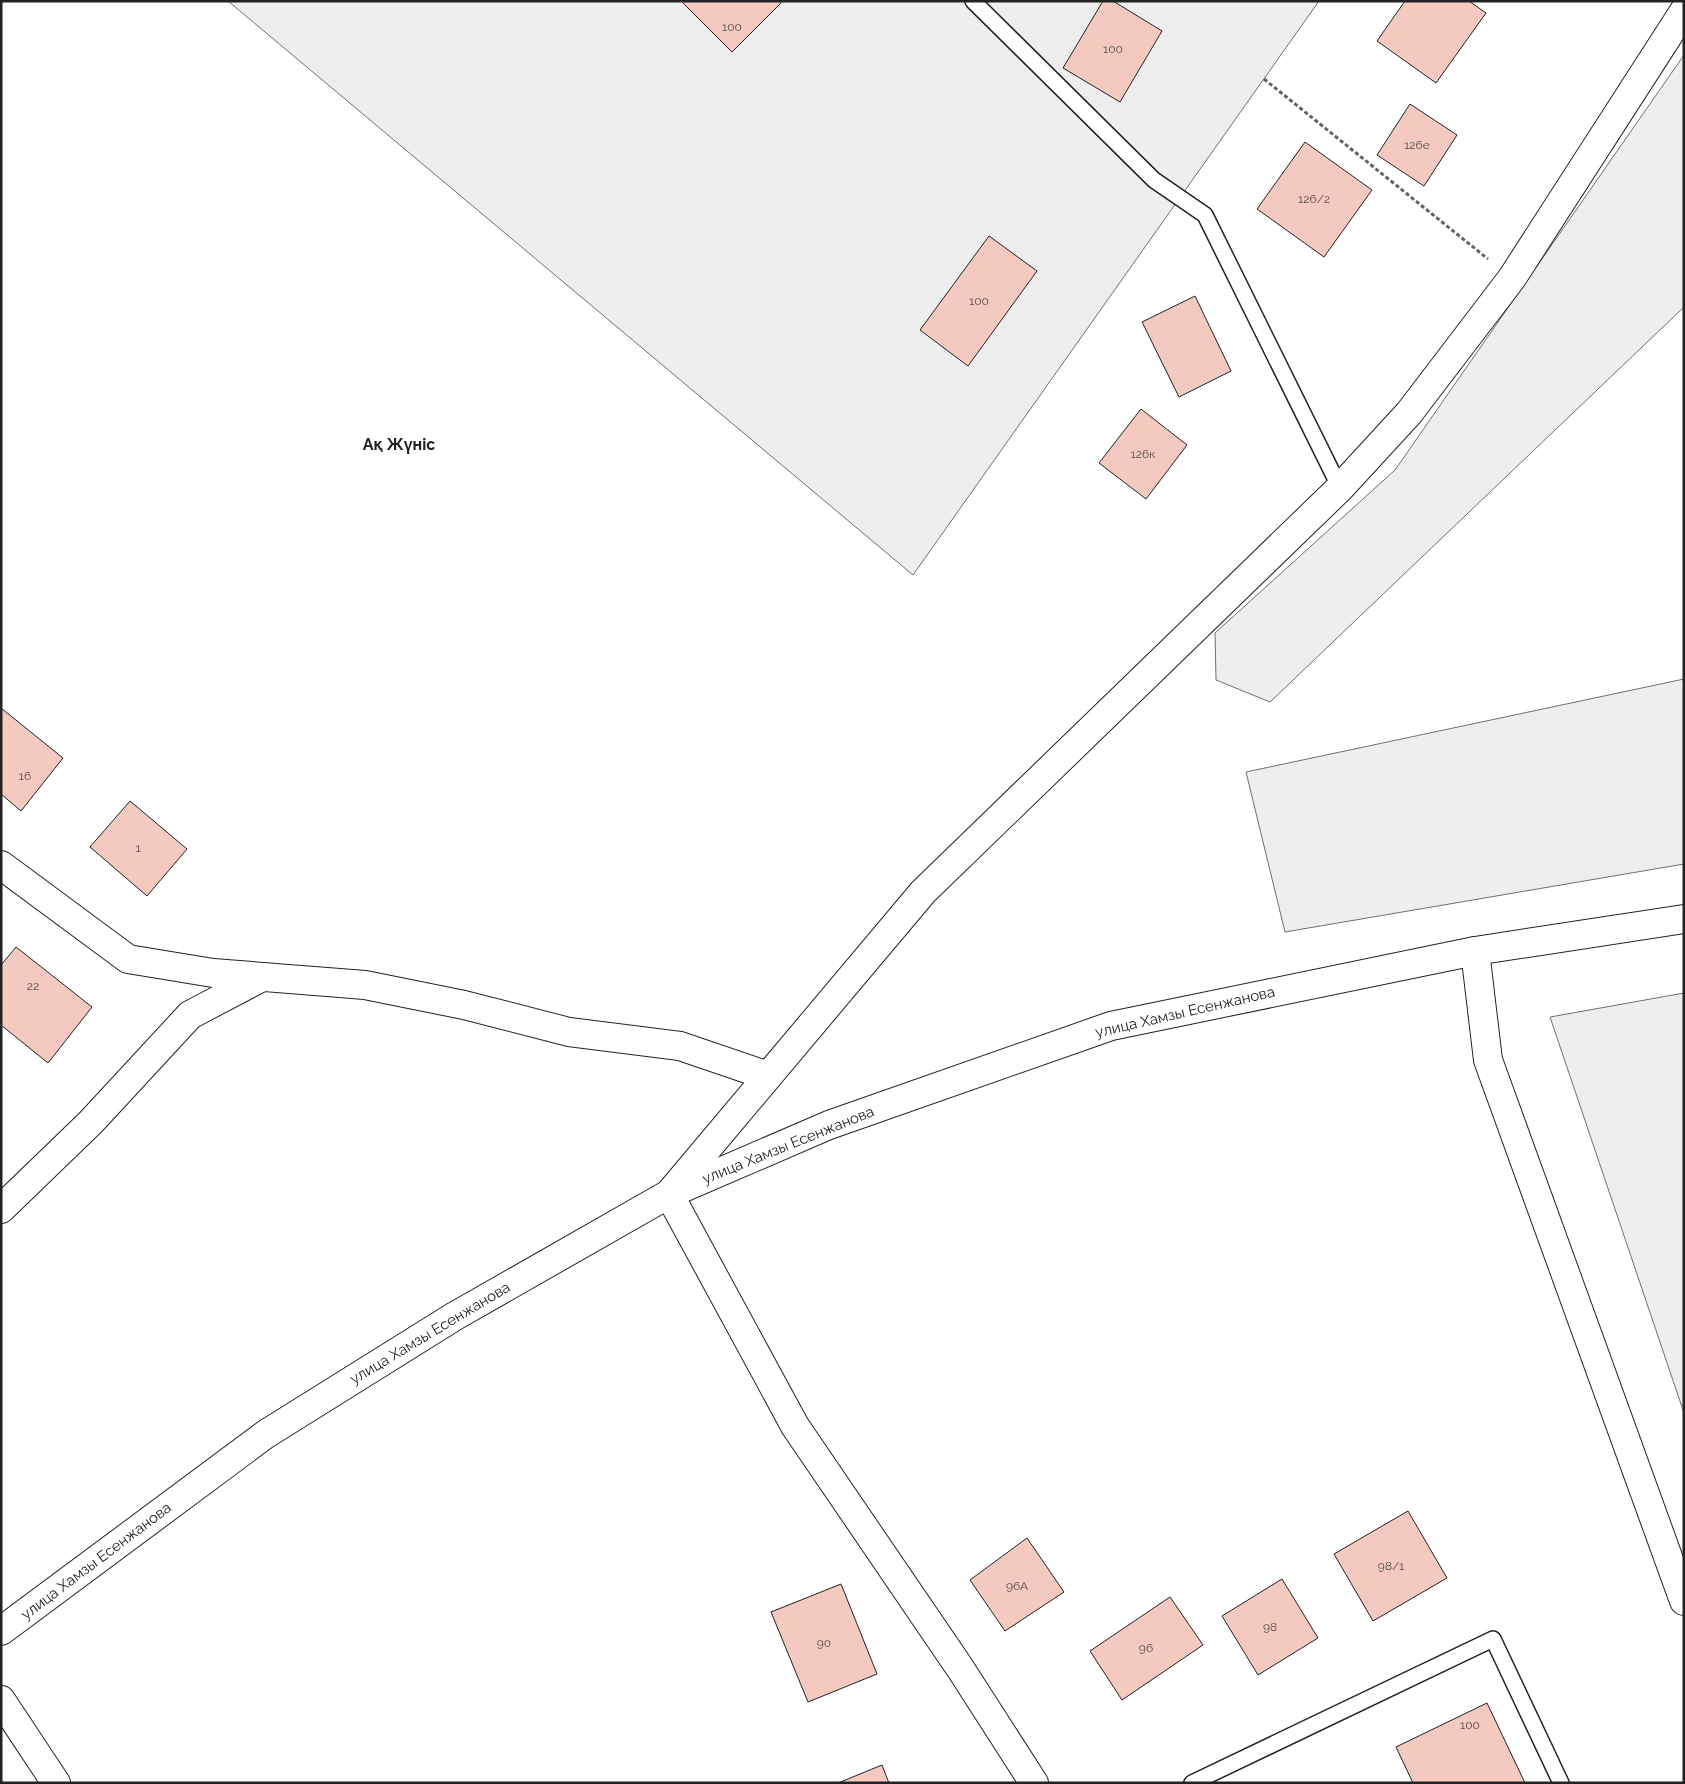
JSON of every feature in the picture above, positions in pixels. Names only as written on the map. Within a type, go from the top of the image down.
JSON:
[{"type":"street","points":[[1034,1783],[960,1668],[795,1426],[669,1194],[923,892],[1340,488],[1409,413],[1512,278],[1684,11]]},
{"type":"street","points":[[1,865],[128,959],[213,973],[365,985],[464,1005],[569,1032],[680,1046],[768,1076]]},
{"type":"street","name":"улица Хамзы Есенжанова","points":[[1,1631],[266,1434],[455,1316],[669,1194],[829,1126],[1111,1026],[1475,951],[1684,919]]},
{"type":"street","points":[[1475,951],[1488,1060],[1684,1601]]},
{"type":"street","points":[[1,1209],[91,1122],[190,1015],[262,977]]},
{"type":"street","points":[[1,1700],[56,1783]]},
{"type":"lane","points":[[973,1],[1154,180],[1205,215],[1340,488]]},
{"type":"lane","points":[[1192,1783],[1493,1639],[1561,1783]]},
{"type":"path","points":[[1264,79],[1512,278]]},
{"type":"shaded area","points":[[228,1],[1319,1],[913,575]]},
{"type":"shaded area","points":[[1684,55],[1684,307],[1270,702],[1216,680],[1215,633],[1395,470]]},
{"type":"shaded area","points":[[1684,679],[1684,864],[1285,932],[1246,772]]},
{"type":"shaded area","points":[[1684,993],[1684,1413],[1550,1017]]},
{"type":"building","points":[[681,1],[780,1],[781,3],[732,52]]},
{"type":"building","points":[[1103,1],[1113,1],[1162,31],[1120,102],[1063,68]]},
{"type":"building","points":[[1405,1],[1469,1],[1486,13],[1436,83],[1377,41]]},
{"type":"building","points":[[1410,104],[1457,135],[1424,186],[1377,155]]},
{"type":"building","points":[[1305,142],[1372,190],[1324,257],[1257,209]]},
{"type":"building","points":[[989,236],[1037,271],[968,366],[920,330]]},
{"type":"building","points":[[1195,296],[1231,371],[1179,397],[1142,322]]},
{"type":"building","points":[[1141,409],[1187,445],[1146,499],[1099,463]]},
{"type":"building","points":[[1,708],[63,758],[21,811],[1,794]]},
{"type":"building","points":[[130,801],[187,849],[147,896],[90,847]]},
{"type":"building","points":[[16,947],[92,1007],[48,1063],[1,1025],[1,965]]},
{"type":"building","points":[[1408,1511],[1447,1578],[1373,1621],[1334,1554]]},
{"type":"building","points":[[1027,1538],[1064,1592],[1005,1631],[970,1580]]},
{"type":"building","points":[[1282,1579],[1318,1638],[1258,1675],[1222,1616]]},
{"type":"building","points":[[841,1584],[877,1674],[808,1702],[771,1612]]},
{"type":"building","points":[[1170,1597],[1203,1645],[1122,1700],[1090,1651]]},
{"type":"building","points":[[1487,1703],[1525,1783],[1413,1783],[1396,1747]]},
{"type":"building","points":[[882,1765],[889,1783],[838,1783]]},
{"type":"district","name":"Ақ Жүніс","points":[[399,444]]}]
